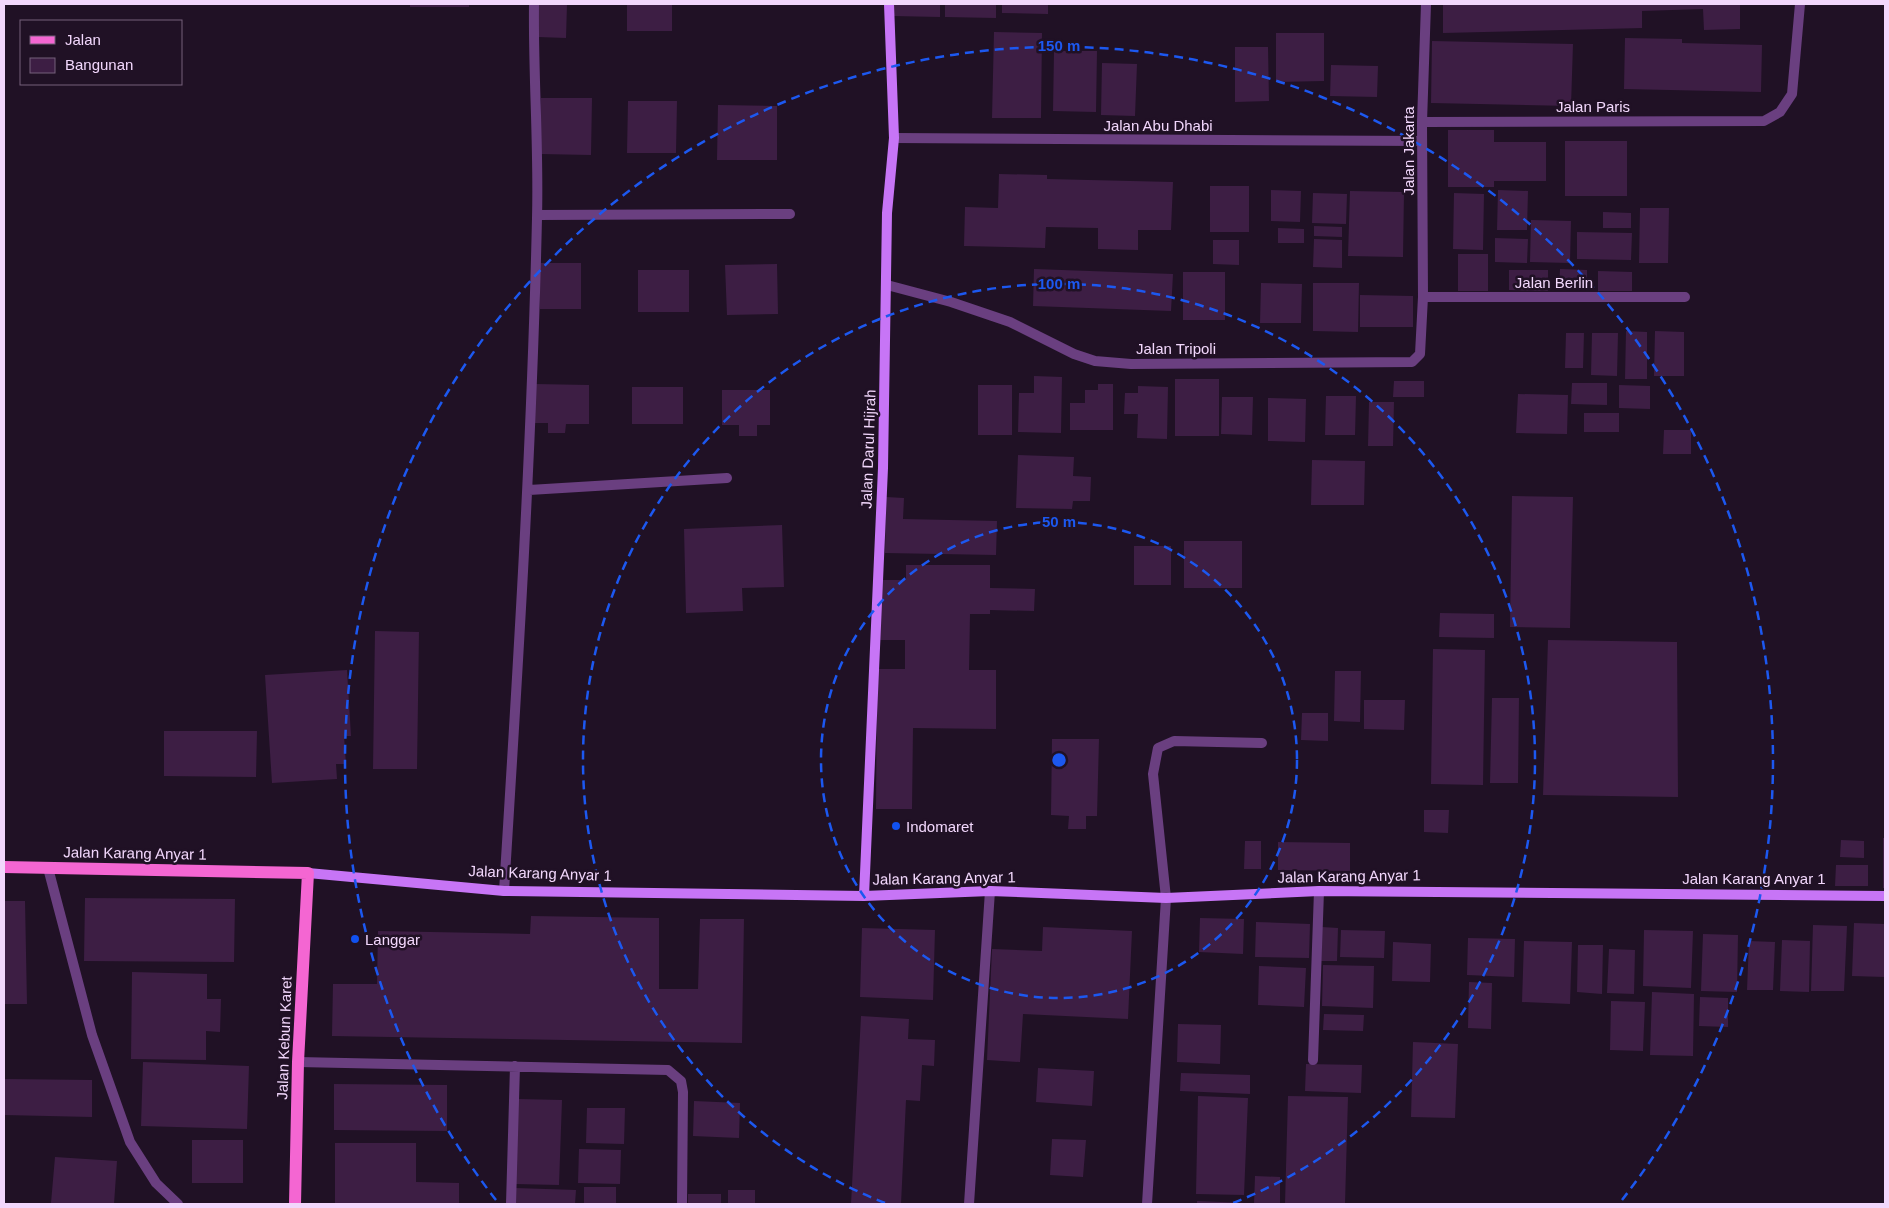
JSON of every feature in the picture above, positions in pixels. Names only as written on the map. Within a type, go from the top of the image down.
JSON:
[{"type":"main road","name":"Jalan Darul Hijrah","points":[[864,896],[883,468],[887,213],[894,138],[890,4]]},
{"type":"main road","name":"Jalan Karang Anyar 1","points":[[4,867],[308,873],[504,891],[864,896],[990,891],[1166,898],[1318,891],[1885,896]]},
{"type":"main road","name":"Jalan Kebun Karet","points":[[295,1204],[298,1062],[308,873]]},
{"type":"street","points":[[504,891],[529,490],[537,215],[533,72],[534,4]]},
{"type":"street","name":"Jalan Jakarta","points":[[1423,298],[1422,122],[1426,4]]},
{"type":"street","name":"Jalan Paris","points":[[1422,122],[1764,120],[1780,112],[1792,94],[1800,4]]},
{"type":"street","name":"Jalan Abu Dhabi","points":[[894,138],[1422,141]]},
{"type":"street","points":[[537,215],[790,214]]},
{"type":"street","name":"Jalan Tripoli","points":[[887,285],[951,302],[1010,322],[1074,354],[1095,361],[1131,364],[1412,362],[1420,354],[1423,298]]},
{"type":"street","name":"Jalan Berlin","points":[[1423,298],[1685,297]]},
{"type":"street","points":[[529,490],[726,478]]},
{"type":"street","points":[[1147,1204],[1166,898],[1153,774],[1158,748],[1174,741],[1190,743],[1262,743]]},
{"type":"street","points":[[48,868],[92,1035],[130,1142],[156,1182],[178,1204]]},
{"type":"street","points":[[969,1204],[990,891]]},
{"type":"street","points":[[1313,1060],[1318,891]]},
{"type":"street","points":[[298,1062],[668,1070],[681,1081],[683,1092],[682,1204]]},
{"type":"street","points":[[511,1204],[515,1066]]},
{"type":"building","points":[[410,4],[469,4],[469,7],[410,7]]},
{"type":"building","points":[[538,4],[567,4],[566,38],[538,37]]},
{"type":"building","points":[[627,4],[672,4],[672,31],[627,31]]},
{"type":"building","points":[[893,4],[940,4],[940,17],[893,16]]},
{"type":"building","points":[[945,4],[996,4],[996,18],[945,17]]},
{"type":"building","points":[[1002,4],[1048,4],[1048,14],[1002,13]]},
{"type":"building","points":[[1443,4],[1740,4],[1740,29],[1704,30],[1703,9],[1642,11],[1642,28],[1443,33]]},
{"type":"building","points":[[994,32],[1042,33],[1041,118],[992,118]]},
{"type":"building","points":[[1276,33],[1324,33],[1324,81],[1276,82]]},
{"type":"building","points":[[1625,38],[1682,39],[1682,43],[1762,45],[1761,92],[1624,89]]},
{"type":"building","points":[[1432,41],[1573,44],[1571,106],[1431,103]]},
{"type":"building","points":[[1235,47],[1268,47],[1269,101],[1235,102]]},
{"type":"building","points":[[1054,51],[1097,51],[1096,112],[1053,111]]},
{"type":"building","points":[[1102,63],[1137,64],[1135,116],[1101,115]]},
{"type":"building","points":[[1331,65],[1378,66],[1377,97],[1330,96]]},
{"type":"building","points":[[541,98],[592,98],[591,155],[540,154]]},
{"type":"building","points":[[628,101],[677,101],[676,153],[627,153]]},
{"type":"building","points":[[718,105],[777,106],[777,160],[717,160]]},
{"type":"building","points":[[1448,130],[1494,130],[1494,142],[1546,142],[1546,181],[1494,181],[1494,187],[1448,187]]},
{"type":"building","points":[[1565,141],[1627,141],[1627,196],[1565,196]]},
{"type":"building","points":[[999,174],[1047,175],[1047,179],[1173,182],[1171,230],[1138,230],[1138,250],[1098,249],[1098,228],[1046,227],[1045,248],[964,246],[965,207],[998,208]]},
{"type":"building","points":[[1210,186],[1249,186],[1249,232],[1210,232]]},
{"type":"building","points":[[1271,190],[1301,191],[1300,222],[1271,221]]},
{"type":"building","points":[[1498,190],[1528,191],[1527,230],[1497,230]]},
{"type":"building","points":[[1350,191],[1404,192],[1403,257],[1348,256]]},
{"type":"building","points":[[1313,193],[1347,194],[1346,224],[1312,223]]},
{"type":"building","points":[[1454,193],[1484,194],[1483,250],[1453,249]]},
{"type":"building","points":[[1640,208],[1669,208],[1668,263],[1639,263]]},
{"type":"building","points":[[1603,212],[1631,213],[1631,228],[1603,228]]},
{"type":"building","points":[[1531,220],[1571,221],[1570,263],[1530,262]]},
{"type":"building","points":[[1314,226],[1342,227],[1342,237],[1314,236]]},
{"type":"building","points":[[1278,228],[1304,229],[1304,243],[1278,243]]},
{"type":"building","points":[[1577,232],[1632,233],[1631,260],[1577,259]]},
{"type":"building","points":[[1495,238],[1528,239],[1527,263],[1495,262]]},
{"type":"building","points":[[1314,239],[1342,240],[1342,268],[1313,267]]},
{"type":"building","points":[[1213,240],[1239,240],[1239,265],[1213,264]]},
{"type":"building","points":[[1458,254],[1488,254],[1488,291],[1458,291]]},
{"type":"building","points":[[540,263],[581,263],[581,309],[540,309]]},
{"type":"building","points":[[777,264],[778,314],[727,315],[725,265]]},
{"type":"building","points":[[1034,269],[1173,274],[1171,311],[1033,306]]},
{"type":"building","points":[[1560,269],[1587,270],[1587,289],[1559,289]]},
{"type":"building","points":[[638,270],[689,270],[689,312],[638,312]]},
{"type":"building","points":[[1509,270],[1548,270],[1548,291],[1509,290]]},
{"type":"building","points":[[1598,271],[1632,272],[1632,291],[1598,291]]},
{"type":"building","points":[[1183,272],[1225,272],[1225,320],[1183,320]]},
{"type":"building","points":[[1261,283],[1302,284],[1301,323],[1260,323]]},
{"type":"building","points":[[1313,283],[1359,283],[1358,332],[1313,331]]},
{"type":"building","points":[[1360,295],[1413,296],[1413,327],[1360,327]]},
{"type":"building","points":[[1626,331],[1647,332],[1647,379],[1625,379]]},
{"type":"building","points":[[1655,331],[1684,332],[1684,376],[1654,376]]},
{"type":"building","points":[[1566,333],[1584,333],[1583,368],[1565,368]]},
{"type":"building","points":[[1592,333],[1618,333],[1617,376],[1591,375]]},
{"type":"building","points":[[1034,376],[1062,377],[1061,433],[1018,432],[1019,393],[1034,393]]},
{"type":"building","points":[[1175,379],[1219,379],[1219,436],[1175,436]]},
{"type":"building","points":[[1394,381],[1424,381],[1424,397],[1393,397]]},
{"type":"building","points":[[1572,383],[1607,383],[1607,405],[1571,404]]},
{"type":"building","points":[[535,384],[589,385],[589,424],[566,424],[565,433],[548,433],[548,423],[535,423]]},
{"type":"building","points":[[1098,384],[1113,384],[1113,430],[1070,430],[1070,403],[1085,403],[1085,390],[1098,390]]},
{"type":"building","points":[[978,385],[1012,385],[1012,435],[978,435]]},
{"type":"building","points":[[1619,385],[1650,386],[1650,409],[1619,408]]},
{"type":"building","points":[[1138,386],[1168,387],[1167,439],[1137,438],[1138,414],[1124,414],[1125,393],[1138,393]]},
{"type":"building","points":[[632,387],[683,387],[683,424],[632,424]]},
{"type":"building","points":[[722,390],[770,390],[770,425],[757,425],[757,436],[739,436],[739,425],[722,425]]},
{"type":"building","points":[[1518,394],[1568,395],[1567,434],[1516,433]]},
{"type":"building","points":[[1326,396],[1356,396],[1355,435],[1325,435]]},
{"type":"building","points":[[1222,397],[1253,397],[1252,435],[1221,434]]},
{"type":"building","points":[[1268,398],[1306,399],[1305,442],[1268,441]]},
{"type":"building","points":[[1369,402],[1394,402],[1393,446],[1368,446]]},
{"type":"building","points":[[1584,413],[1619,413],[1619,432],[1584,432]]},
{"type":"building","points":[[1664,430],[1691,430],[1691,454],[1663,454]]},
{"type":"building","points":[[1018,455],[1074,457],[1073,476],[1091,477],[1090,501],[1073,501],[1072,509],[1016,508]]},
{"type":"building","points":[[1312,460],[1365,461],[1364,505],[1311,505]]},
{"type":"building","points":[[1512,496],[1573,497],[1570,628],[1510,627]]},
{"type":"building","points":[[886,497],[904,498],[903,519],[997,521],[996,555],[885,553]]},
{"type":"building","points":[[782,525],[784,587],[742,588],[743,611],[686,613],[684,529]]},
{"type":"building","points":[[1184,541],[1242,541],[1242,588],[1184,588]]},
{"type":"building","points":[[1134,546],[1171,546],[1171,585],[1134,585]]},
{"type":"building","points":[[906,565],[990,565],[990,588],[1035,589],[1034,611],[990,610],[990,614],[970,614],[969,670],[996,670],[996,729],[913,728],[912,809],[876,809],[877,669],[905,669],[905,640],[879,640],[879,580],[906,580]]},
{"type":"building","points":[[1440,613],[1494,614],[1494,638],[1439,637]]},
{"type":"building","points":[[375,631],[419,632],[417,769],[373,769]]},
{"type":"building","points":[[1548,640],[1677,642],[1678,797],[1543,795]]},
{"type":"building","points":[[1433,649],[1485,650],[1483,785],[1431,784]]},
{"type":"building","points":[[347,670],[351,736],[344,736],[346,764],[336,764],[337,779],[272,783],[265,675]]},
{"type":"building","points":[[1335,671],[1361,671],[1360,722],[1334,721]]},
{"type":"building","points":[[1492,698],[1519,698],[1518,783],[1490,783]]},
{"type":"building","points":[[1364,700],[1405,700],[1404,730],[1364,729]]},
{"type":"building","points":[[1302,713],[1328,713],[1328,741],[1301,740]]},
{"type":"building","points":[[164,731],[257,731],[256,777],[164,776]]},
{"type":"building","points":[[1052,739],[1099,739],[1097,816],[1086,816],[1086,829],[1068,829],[1069,816],[1051,815]]},
{"type":"building","points":[[1424,810],[1449,810],[1448,833],[1424,832]]},
{"type":"building","points":[[1883,838],[1885,838],[1885,888],[1883,888]]},
{"type":"building","points":[[1841,840],[1864,841],[1864,858],[1840,857]]},
{"type":"building","points":[[1245,841],[1261,841],[1261,869],[1244,869]]},
{"type":"building","points":[[1278,842],[1350,843],[1350,871],[1278,870]]},
{"type":"building","points":[[1836,865],[1868,865],[1868,886],[1835,886]]},
{"type":"building","points":[[85,898],[235,899],[234,962],[84,961]]},
{"type":"building","points":[[4,901],[25,901],[27,1004],[4,1004]]},
{"type":"building","points":[[531,916],[659,918],[659,989],[698,989],[700,919],[744,919],[742,1043],[332,1036],[333,984],[377,984],[378,931],[530,934]]},
{"type":"building","points":[[1200,918],[1244,919],[1243,954],[1199,952]]},
{"type":"building","points":[[1256,922],[1310,924],[1309,958],[1255,957]]},
{"type":"building","points":[[1854,923],[1885,924],[1885,977],[1852,976]]},
{"type":"building","points":[[1813,925],[1847,926],[1844,991],[1811,991]]},
{"type":"building","points":[[1043,927],[1132,931],[1128,1019],[1023,1014],[1020,1062],[987,1060],[992,949],[1042,951]]},
{"type":"building","points":[[1322,927],[1338,928],[1337,961],[1321,961]]},
{"type":"building","points":[[862,928],[935,930],[933,1000],[860,997]]},
{"type":"building","points":[[1341,930],[1385,931],[1384,958],[1340,957]]},
{"type":"building","points":[[1644,930],[1693,931],[1691,988],[1643,986]]},
{"type":"building","points":[[1703,934],[1738,935],[1737,992],[1701,991]]},
{"type":"building","points":[[1468,938],[1515,939],[1514,977],[1467,975]]},
{"type":"building","points":[[1782,940],[1810,941],[1809,992],[1780,991]]},
{"type":"building","points":[[1524,941],[1572,942],[1570,1004],[1522,1002]]},
{"type":"building","points":[[1749,941],[1775,942],[1773,990],[1747,990]]},
{"type":"building","points":[[1393,942],[1431,944],[1430,982],[1392,981]]},
{"type":"building","points":[[1578,945],[1603,945],[1602,994],[1577,992]]},
{"type":"building","points":[[1609,949],[1635,950],[1634,994],[1607,993]]},
{"type":"building","points":[[1323,965],[1374,966],[1373,1008],[1322,1006]]},
{"type":"building","points":[[1259,966],[1306,968],[1304,1007],[1258,1005]]},
{"type":"building","points":[[132,972],[207,974],[207,999],[221,999],[220,1032],[206,1031],[206,1060],[131,1059]]},
{"type":"building","points":[[1469,982],[1492,983],[1491,1029],[1468,1028]]},
{"type":"building","points":[[1652,992],[1694,994],[1693,1056],[1650,1055]]},
{"type":"building","points":[[1700,997],[1728,998],[1728,1027],[1699,1026]]},
{"type":"building","points":[[1611,1001],[1645,1002],[1643,1051],[1610,1050]]},
{"type":"building","points":[[1324,1014],[1364,1015],[1363,1031],[1323,1030]]},
{"type":"building","points":[[861,1016],[909,1019],[908,1039],[935,1040],[934,1066],[922,1065],[920,1101],[906,1100],[901,1204],[851,1204]]},
{"type":"building","points":[[1178,1024],[1221,1025],[1220,1064],[1177,1062]]},
{"type":"building","points":[[1413,1042],[1458,1044],[1455,1118],[1411,1117]]},
{"type":"building","points":[[143,1062],[249,1066],[247,1129],[141,1126]]},
{"type":"building","points":[[1306,1064],[1362,1065],[1361,1093],[1305,1091]]},
{"type":"building","points":[[1038,1068],[1094,1071],[1092,1106],[1036,1102]]},
{"type":"building","points":[[1181,1073],[1250,1075],[1250,1094],[1180,1091]]},
{"type":"building","points":[[4,1079],[92,1080],[92,1117],[4,1115]]},
{"type":"building","points":[[334,1084],[447,1085],[447,1131],[334,1130]]},
{"type":"building","points":[[1198,1096],[1248,1098],[1244,1195],[1196,1194]]},
{"type":"building","points":[[1288,1096],[1348,1097],[1345,1204],[1285,1204]]},
{"type":"building","points":[[518,1099],[562,1100],[559,1185],[515,1184]]},
{"type":"building","points":[[694,1101],[740,1103],[739,1138],[693,1136]]},
{"type":"building","points":[[587,1108],[625,1108],[624,1144],[586,1143]]},
{"type":"building","points":[[1052,1139],[1086,1140],[1083,1177],[1050,1175]]},
{"type":"building","points":[[192,1140],[243,1140],[243,1183],[192,1183]]},
{"type":"building","points":[[335,1143],[416,1143],[416,1182],[459,1183],[459,1204],[335,1204]]},
{"type":"building","points":[[579,1149],[621,1150],[620,1184],[578,1183]]},
{"type":"building","points":[[55,1157],[117,1161],[114,1204],[51,1203]]},
{"type":"building","points":[[1255,1176],[1280,1177],[1280,1204],[1254,1204]]},
{"type":"building","points":[[584,1187],[616,1187],[616,1204],[584,1204]]},
{"type":"building","points":[[515,1188],[576,1190],[575,1204],[514,1204]]},
{"type":"building","points":[[728,1190],[755,1190],[755,1204],[728,1204]]},
{"type":"building","points":[[688,1194],[721,1194],[721,1204],[688,1204]]},
{"type":"building","points":[[1197,1201],[1245,1203],[1245,1204],[1197,1204]]},
{"type":"place","name":"Indomaret","points":[[896,826]]},
{"type":"place","name":"Langgar","points":[[355,939]]}]
